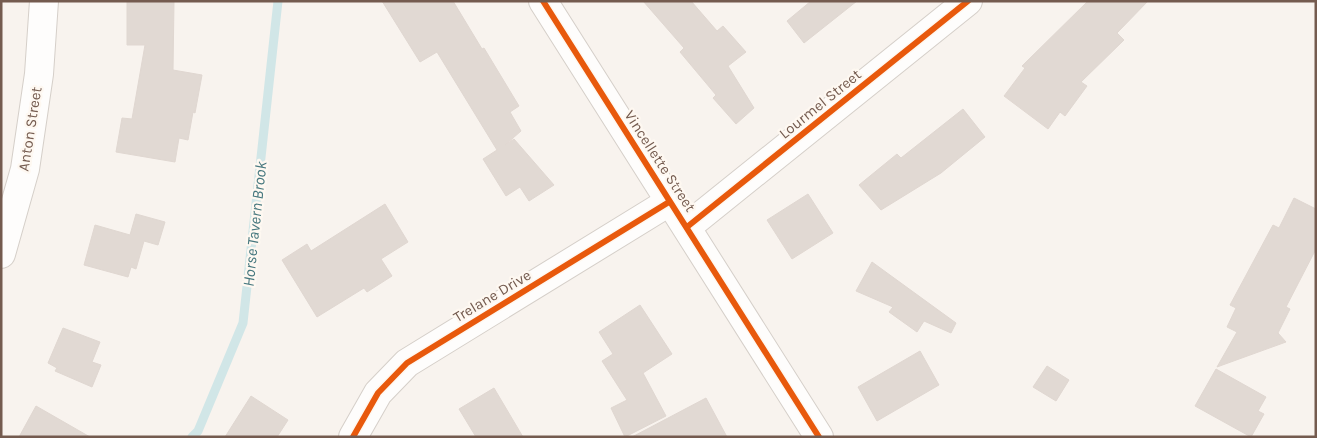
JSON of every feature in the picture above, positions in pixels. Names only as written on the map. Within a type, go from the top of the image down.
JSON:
[{"type":"street","name":"Anton Street","points":[[1,254],[25,169],[39,74],[44,1]]},
{"type":"street","name":"Vincellette Street","points":[[544,1],[669,202],[687,227],[819,437]]},
{"type":"street","name":"Lourmel Street","points":[[687,227],[968,1]]},
{"type":"street","name":"Trelane Drive","points":[[352,437],[378,393],[407,363],[669,202]]},
{"type":"building","points":[[127,1],[174,1],[173,70],[202,75],[188,140],[179,138],[175,162],[116,152],[122,118],[132,119],[145,45],[127,45]]},
{"type":"building","points":[[382,1],[453,1],[519,106],[510,112],[521,131],[505,145],[514,139],[554,185],[529,201],[520,187],[506,196],[483,159],[497,150],[437,52],[420,62]]},
{"type":"building","points":[[643,1],[691,1],[717,31],[723,26],[746,52],[728,66],[754,108],[736,124],[713,98],[716,95],[680,52],[684,48]]},
{"type":"building","points":[[811,1],[857,1],[804,43],[787,21]]},
{"type":"building","points":[[1088,1],[1148,1],[1117,33],[1124,40],[1081,82],[1087,86],[1065,116],[1060,112],[1048,129],[1004,96],[1025,68],[1022,66]]},
{"type":"building","points":[[963,109],[985,137],[941,173],[881,210],[859,185],[897,154],[901,158]]},
{"type":"building","points":[[808,194],[833,233],[792,259],[767,220]]},
{"type":"building","points":[[1294,198],[1316,209],[1316,249],[1286,307],[1290,309],[1278,333],[1286,342],[1217,367],[1237,332],[1227,327],[1236,308],[1230,305],[1273,225],[1279,228]]},
{"type":"building","points":[[385,204],[408,242],[381,259],[392,276],[367,292],[364,288],[317,317],[282,260],[307,244],[311,251]]},
{"type":"building","points":[[136,214],[165,222],[158,245],[144,241],[136,269],[131,267],[128,277],[84,265],[95,225],[130,235]]},
{"type":"building","points":[[872,262],[956,323],[951,333],[924,321],[917,332],[889,312],[893,307],[856,291]]},
{"type":"building","points":[[640,305],[672,354],[643,373],[666,416],[625,437],[611,408],[627,400],[602,361],[613,354],[599,332]]},
{"type":"building","points":[[63,328],[100,342],[92,362],[101,365],[92,387],[55,371],[57,368],[48,363]]},
{"type":"building","points":[[920,351],[939,385],[877,421],[858,387]]},
{"type":"building","points":[[1047,366],[1069,380],[1056,401],[1033,387]]},
{"type":"building","points":[[1216,369],[1266,397],[1258,411],[1264,414],[1251,437],[1195,406]]},
{"type":"building","points":[[494,388],[523,437],[476,437],[459,409]]},
{"type":"building","points":[[251,396],[288,420],[277,437],[225,437]]},
{"type":"building","points":[[706,398],[727,437],[632,437]]},
{"type":"building","points":[[36,406],[90,437],[19,437]]},
{"type":"waterway","name":"Horse Tavern Brook","points":[[192,437],[198,431],[243,323],[278,1]]},
{"type":"cycle path","points":[[543,1],[819,437]]},
{"type":"cycle path","points":[[687,227],[968,1]]},
{"type":"cycle path","points":[[353,437],[378,393],[407,363],[669,202]]}]
